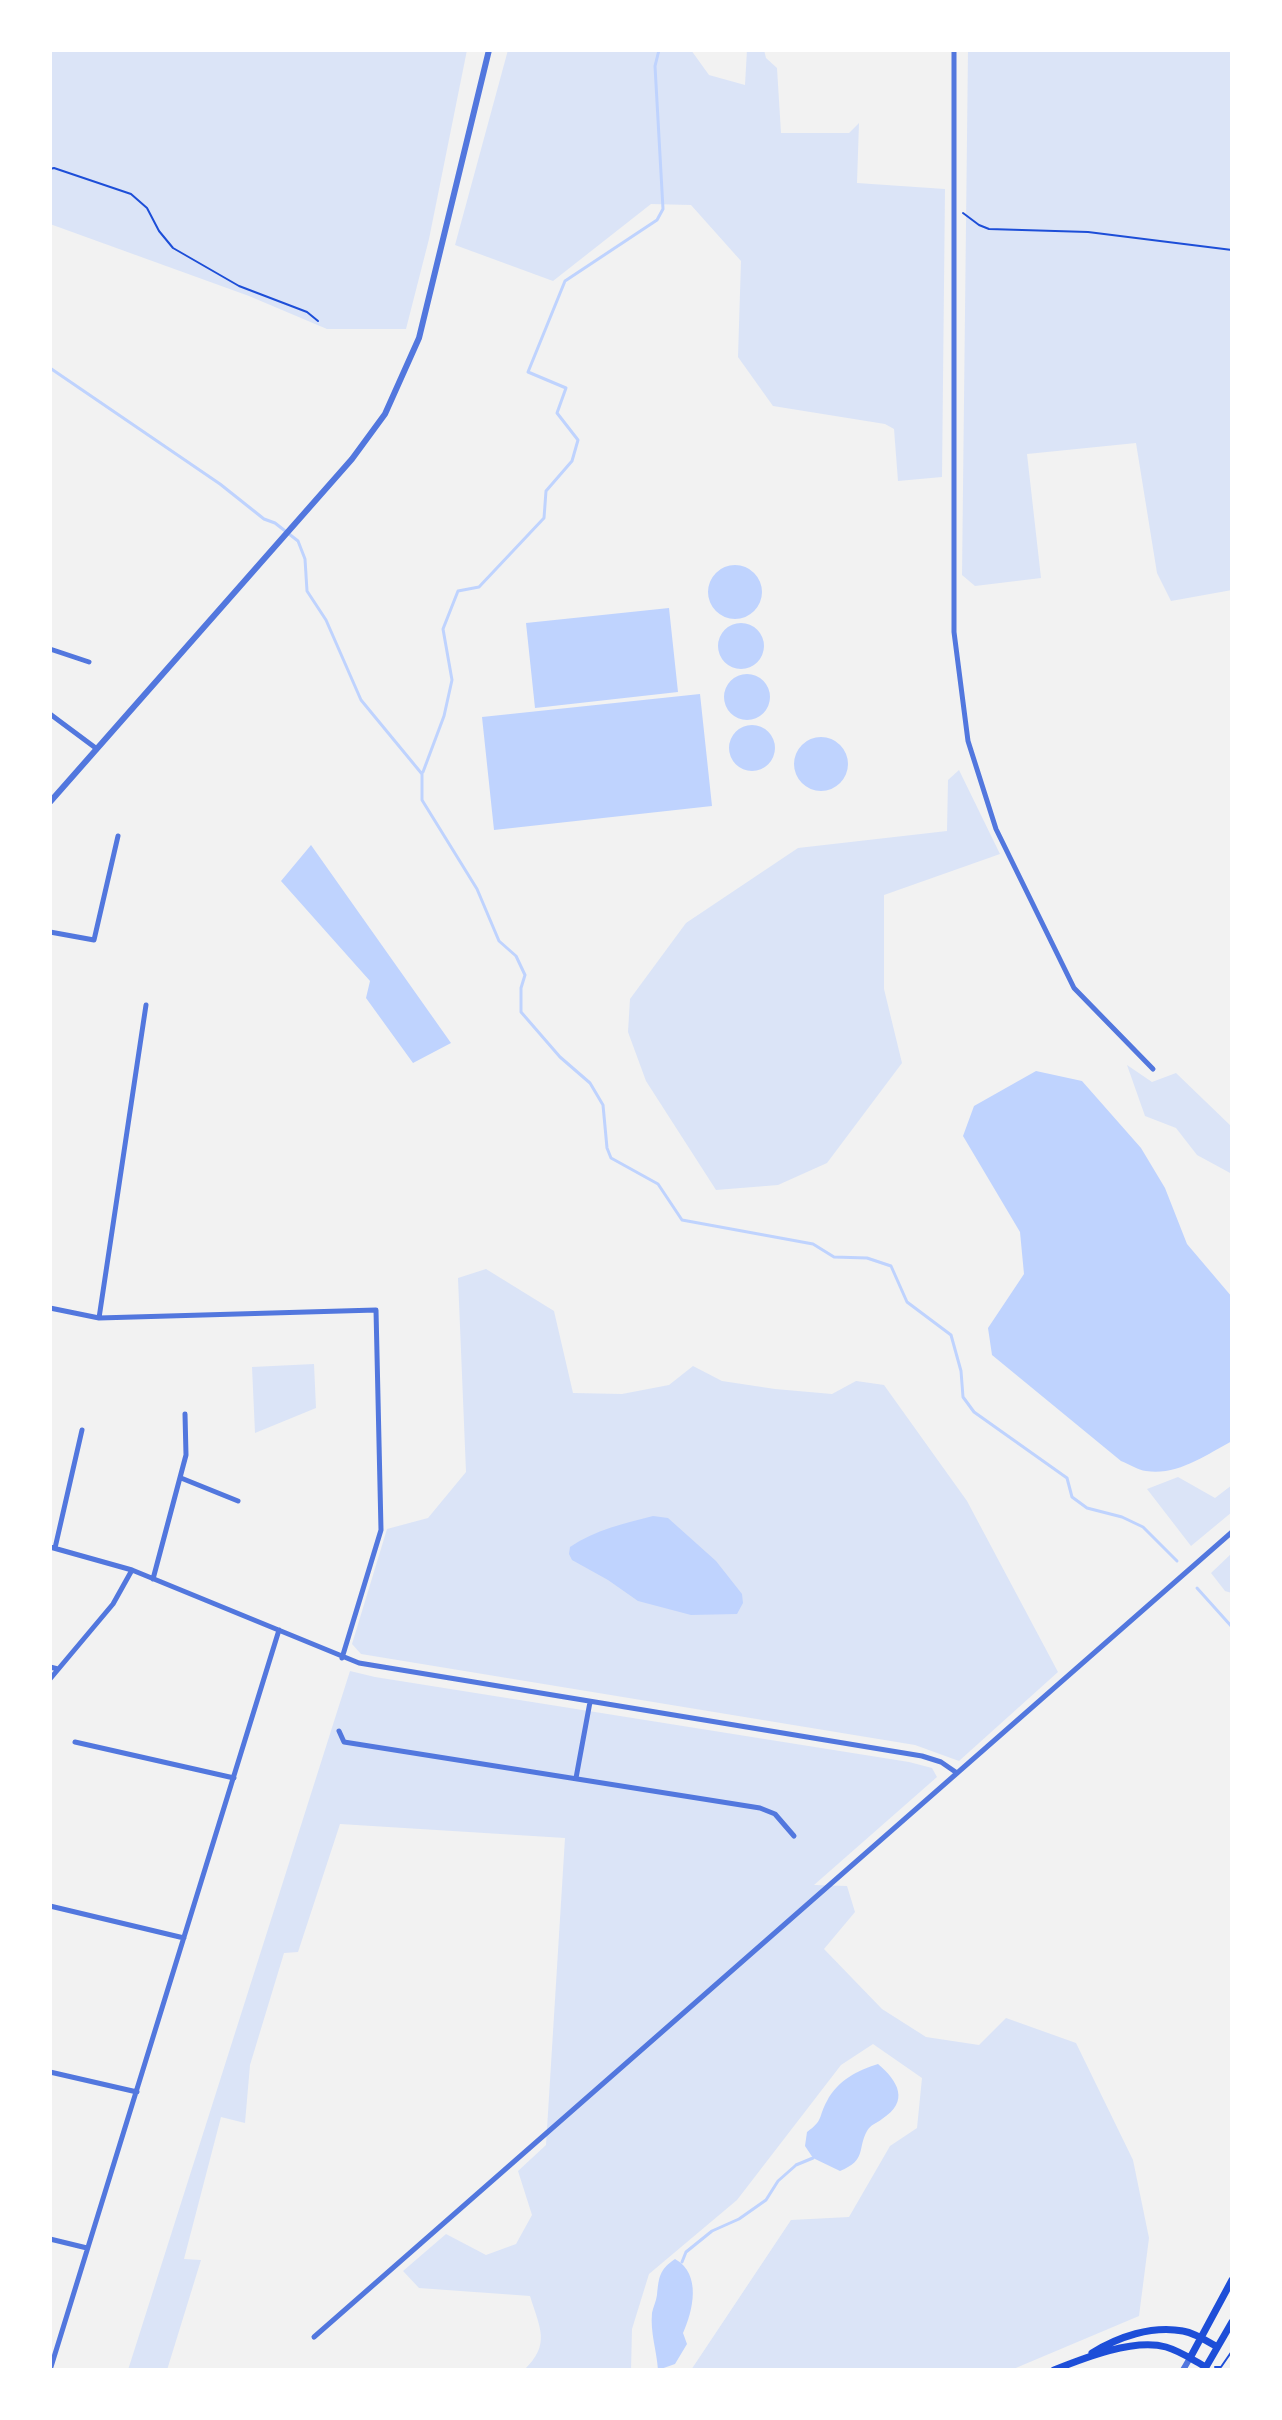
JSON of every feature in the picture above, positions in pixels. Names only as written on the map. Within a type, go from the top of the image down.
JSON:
[{"type":"main road","points":[[1190,2358],[1232,2280]]},
{"type":"main road","points":[[1054,2370],[1087,2357],[1148,2345],[1163,2346],[1190,2358],[1205,2369],[1232,2322]]},
{"type":"main road","points":[[1087,2357],[1136,2334],[1161,2329],[1185,2331],[1217,2347]]},
{"type":"street","points":[[50,802],[299,521],[385,414],[403,377],[424,317],[489,50]]},
{"type":"street","points":[[954,50],[954,632],[968,741],[996,829],[1074,988],[1153,1069]]},
{"type":"street","points":[[50,649],[89,662]]},
{"type":"street","points":[[50,714],[97,749]]},
{"type":"street","points":[[50,932],[94,940],[118,836]]},
{"type":"street","points":[[99,1318],[146,1005]]},
{"type":"street","points":[[50,1308],[99,1318],[376,1310],[381,1530],[342,1658]]},
{"type":"street","points":[[153,1579],[186,1455],[185,1414]]},
{"type":"street","points":[[82,1430],[52,1548],[132,1570],[359,1663],[922,1756],[941,1762],[957,1773]]},
{"type":"street","points":[[181,1478],[238,1501]]},
{"type":"street","points":[[314,2337],[1232,1532]]},
{"type":"street","points":[[50,1679],[113,1604],[132,1570]]},
{"type":"street","points":[[50,2370],[279,1630]]},
{"type":"street","points":[[50,1667],[58,1669]]},
{"type":"street","points":[[576,1778],[590,1702]]},
{"type":"street","points":[[339,1731],[344,1742],[760,1808],[775,1814],[794,1836]]},
{"type":"street","points":[[75,1742],[234,1778]]},
{"type":"street","points":[[50,1906],[184,1938]]},
{"type":"street","points":[[50,2072],[137,2092]]},
{"type":"street","points":[[50,2239],[87,2248]]},
{"type":"street","points":[[1183,2370],[1190,2358]]},
{"type":"path","points":[[50,169],[131,194],[147,208],[159,231],[173,248],[239,286],[307,312],[318,321]]},
{"type":"path","points":[[954,209],[989,229],[1088,232],[1232,250]]},
{"type":"path","points":[[1205,2369],[1221,2367],[1231,2352]]},
{"type":"shaded area","points":[[50,50],[467,50],[429,239],[406,329],[327,329],[249,296],[50,224]]},
{"type":"shaded area","points":[[508,50],[691,50],[709,75],[745,85],[747,50],[764,50],[766,58],[777,68],[781,133],[849,133],[859,123],[857,183],[945,189],[942,477],[898,481],[894,429],[885,424],[773,406],[738,357],[741,261],[691,205],[651,204],[553,281],[455,245]]},
{"type":"shaded area","points":[[968,50],[1232,50],[1232,590],[1171,601],[1157,573],[1136,443],[1027,454],[1041,578],[975,586],[962,575]]},
{"type":"shaded area","points":[[959,770],[1000,854],[884,895],[884,989],[902,1063],[827,1163],[778,1185],[716,1190],[646,1081],[628,1032],[630,999],[686,923],[798,848],[947,831],[948,780]]},
{"type":"shaded area","points":[[1127,1065],[1152,1082],[1176,1073],[1232,1127],[1232,1174],[1197,1155],[1176,1128],[1145,1116]]},
{"type":"shaded area","points":[[486,1269],[554,1311],[573,1393],[622,1394],[669,1385],[693,1366],[722,1381],[775,1389],[832,1394],[856,1381],[884,1385],[967,1501],[1058,1672],[959,1761],[915,1745],[361,1654],[352,1644],[387,1529],[428,1518],[466,1472],[458,1278]]},
{"type":"shaded area","points":[[314,1364],[316,1408],[255,1433],[252,1367]]},
{"type":"shaded area","points":[[1178,1477],[1215,1498],[1232,1485],[1232,1512],[1191,1546],[1147,1489]]},
{"type":"shaded area","points":[[1232,1553],[1232,1593],[1225,1591],[1211,1573]]},
{"type":"shaded area","points":[[350,1671],[932,1768],[937,1777],[814,1885],[847,1886],[855,1912],[824,1949],[882,2009],[926,2037],[979,2045],[1006,2018],[1076,2043],[1133,2160],[1149,2238],[1139,2316],[1011,2370],[691,2370],[791,2220],[849,2217],[890,2146],[917,2128],[922,2078],[873,2044],[841,2065],[737,2200],[649,2274],[632,2329],[631,2370],[524,2370],[538,2352],[541,2336],[530,2296],[419,2288],[403,2271],[446,2234],[486,2255],[516,2244],[532,2215],[518,2171],[546,2145],[565,1838],[340,1824],[298,1952],[284,1953],[250,2065],[245,2123],[221,2117],[184,2259],[201,2260],[167,2370],[128,2370]]},
{"type":"water","points":[[735,565],[754,573],[762,592],[754,611],[735,619],[716,611],[708,592],[716,573]]},
{"type":"water","points":[[669,608],[678,692],[535,708],[526,623]]},
{"type":"water","points":[[741,623],[757,630],[764,646],[757,662],[741,669],[725,662],[718,646],[725,630]]},
{"type":"water","points":[[747,674],[764,680],[770,697],[764,714],[747,720],[730,714],[724,697],[730,680]]},
{"type":"water","points":[[700,694],[712,806],[494,830],[482,717]]},
{"type":"water","points":[[752,725],[768,732],[775,748],[768,764],[752,771],[736,764],[729,748],[736,732]]},
{"type":"water","points":[[821,737],[840,745],[848,764],[840,783],[821,791],[802,783],[794,764],[802,745]]},
{"type":"water","points":[[311,845],[451,1043],[413,1063],[366,998],[370,981],[281,881]]},
{"type":"water","points":[[1036,1071],[1082,1081],[1141,1148],[1165,1188],[1187,1244],[1232,1297],[1232,1441],[1180,1467],[1146,1471],[1121,1461],[992,1355],[988,1328],[1024,1274],[1020,1232],[963,1136],[974,1106]]},
{"type":"water","points":[[653,1516],[668,1518],[716,1561],[742,1594],[743,1603],[737,1614],[691,1615],[638,1601],[572,1560],[569,1554],[570,1547],[590,1536]]},
{"type":"water","points":[[878,2064],[895,2084],[898,2091],[896,2105],[868,2129],[858,2158],[849,2167],[840,2171],[813,2158],[805,2146],[807,2132],[818,2121],[831,2094],[849,2077]]},
{"type":"water","points":[[675,2259],[684,2266],[692,2283],[692,2304],[683,2333],[687,2344],[675,2364],[658,2370],[652,2313],[661,2274]]},
{"type":"waterway","points":[[423,772],[444,716],[452,680],[443,629],[458,591],[479,587],[544,518],[546,491],[572,461],[578,440],[557,413],[566,388],[528,372],[565,281],[657,220],[663,209],[655,66],[659,50]]},
{"type":"waterway","points":[[50,368],[298,541],[305,559],[307,591],[326,620],[361,700],[422,774],[422,800],[477,889],[499,941],[516,956],[525,975],[521,988],[521,1012],[560,1057],[590,1083],[603,1105],[607,1148],[611,1158],[658,1184],[682,1220],[813,1244],[834,1257],[867,1258],[891,1266],[907,1302],[951,1335],[961,1371],[963,1397],[974,1412],[1067,1478],[1072,1497],[1087,1508],[1122,1517],[1143,1527],[1177,1561]]},
{"type":"waterway","points":[[1197,1588],[1232,1627]]},
{"type":"waterway","points":[[796,2165],[813,2158]]},
{"type":"waterway","points":[[682,2262],[686,2252],[712,2231],[739,2219],[766,2200],[778,2181],[795,2166]]}]
